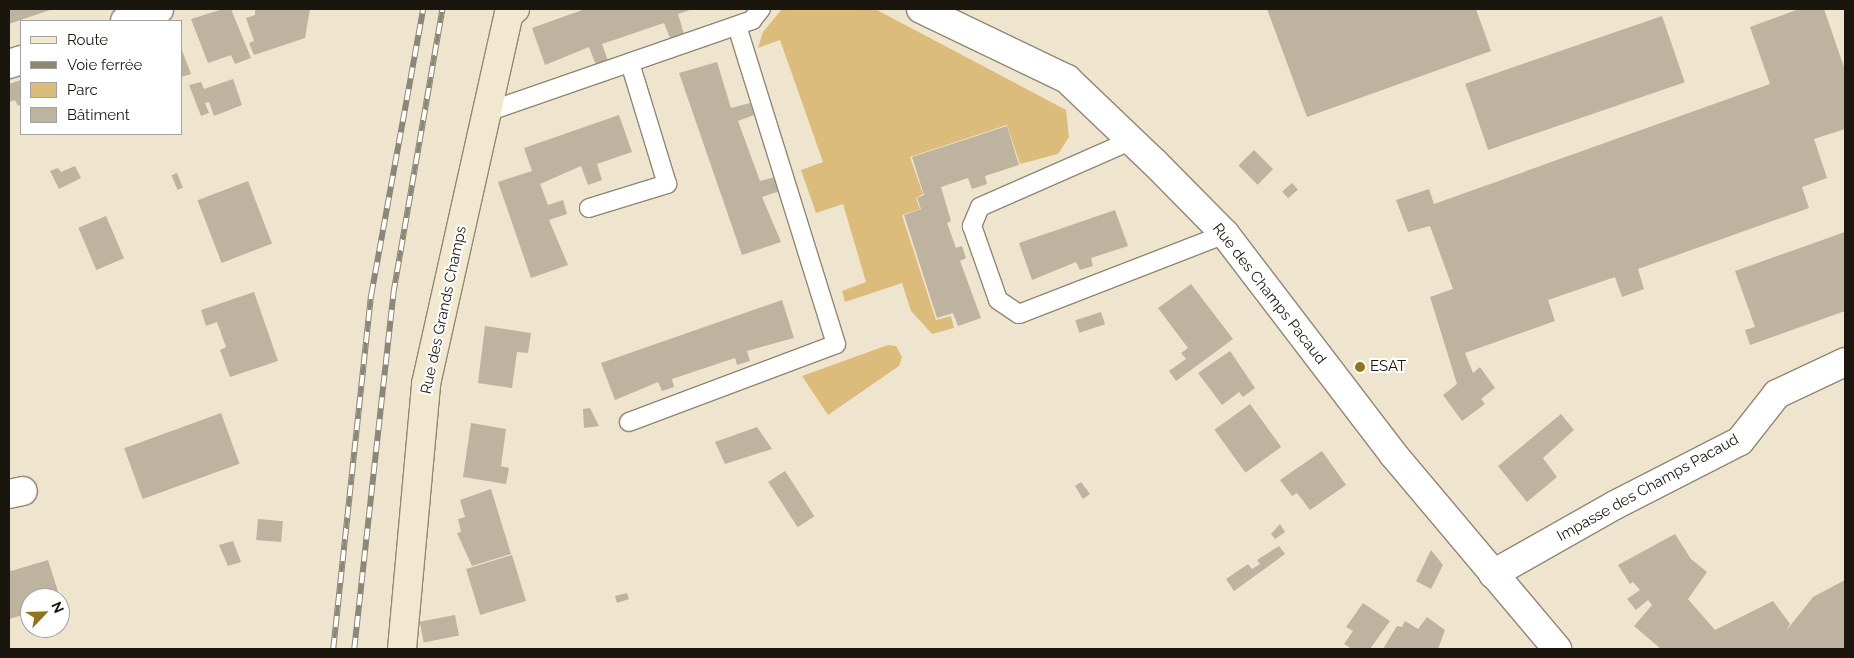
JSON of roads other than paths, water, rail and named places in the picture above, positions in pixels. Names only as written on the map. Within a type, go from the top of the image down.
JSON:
[{"type":"street","points":[[128,20],[159,9]]},
{"type":"street","name":"Rue des Champs Pacaud","points":[[921,9],[1067,79],[1225,234],[1393,454],[1557,649]]},
{"type":"street","name":"Rue des Grands Champs","points":[[402,649],[426,384],[511,10]]},
{"type":"street","name":"Impasse des Champs Pacaud","points":[[1493,574],[1615,505],[1740,441],[1777,394],[1845,362]]},
{"type":"lane","points":[[487,112],[752,20],[761,9]]},
{"type":"lane","points":[[629,422],[836,344],[736,26]]},
{"type":"lane","points":[[589,208],[667,184],[630,63]]},
{"type":"lane","points":[[1130,141],[980,207],[972,226],[998,300],[1020,314],[1225,234]]},
{"type":"railway","points":[[333,649],[371,295],[423,9]]},
{"type":"railway","points":[[354,649],[393,294],[442,9]]},
{"type":"place","name":"ESAT","points":[[1360,367]]}]
